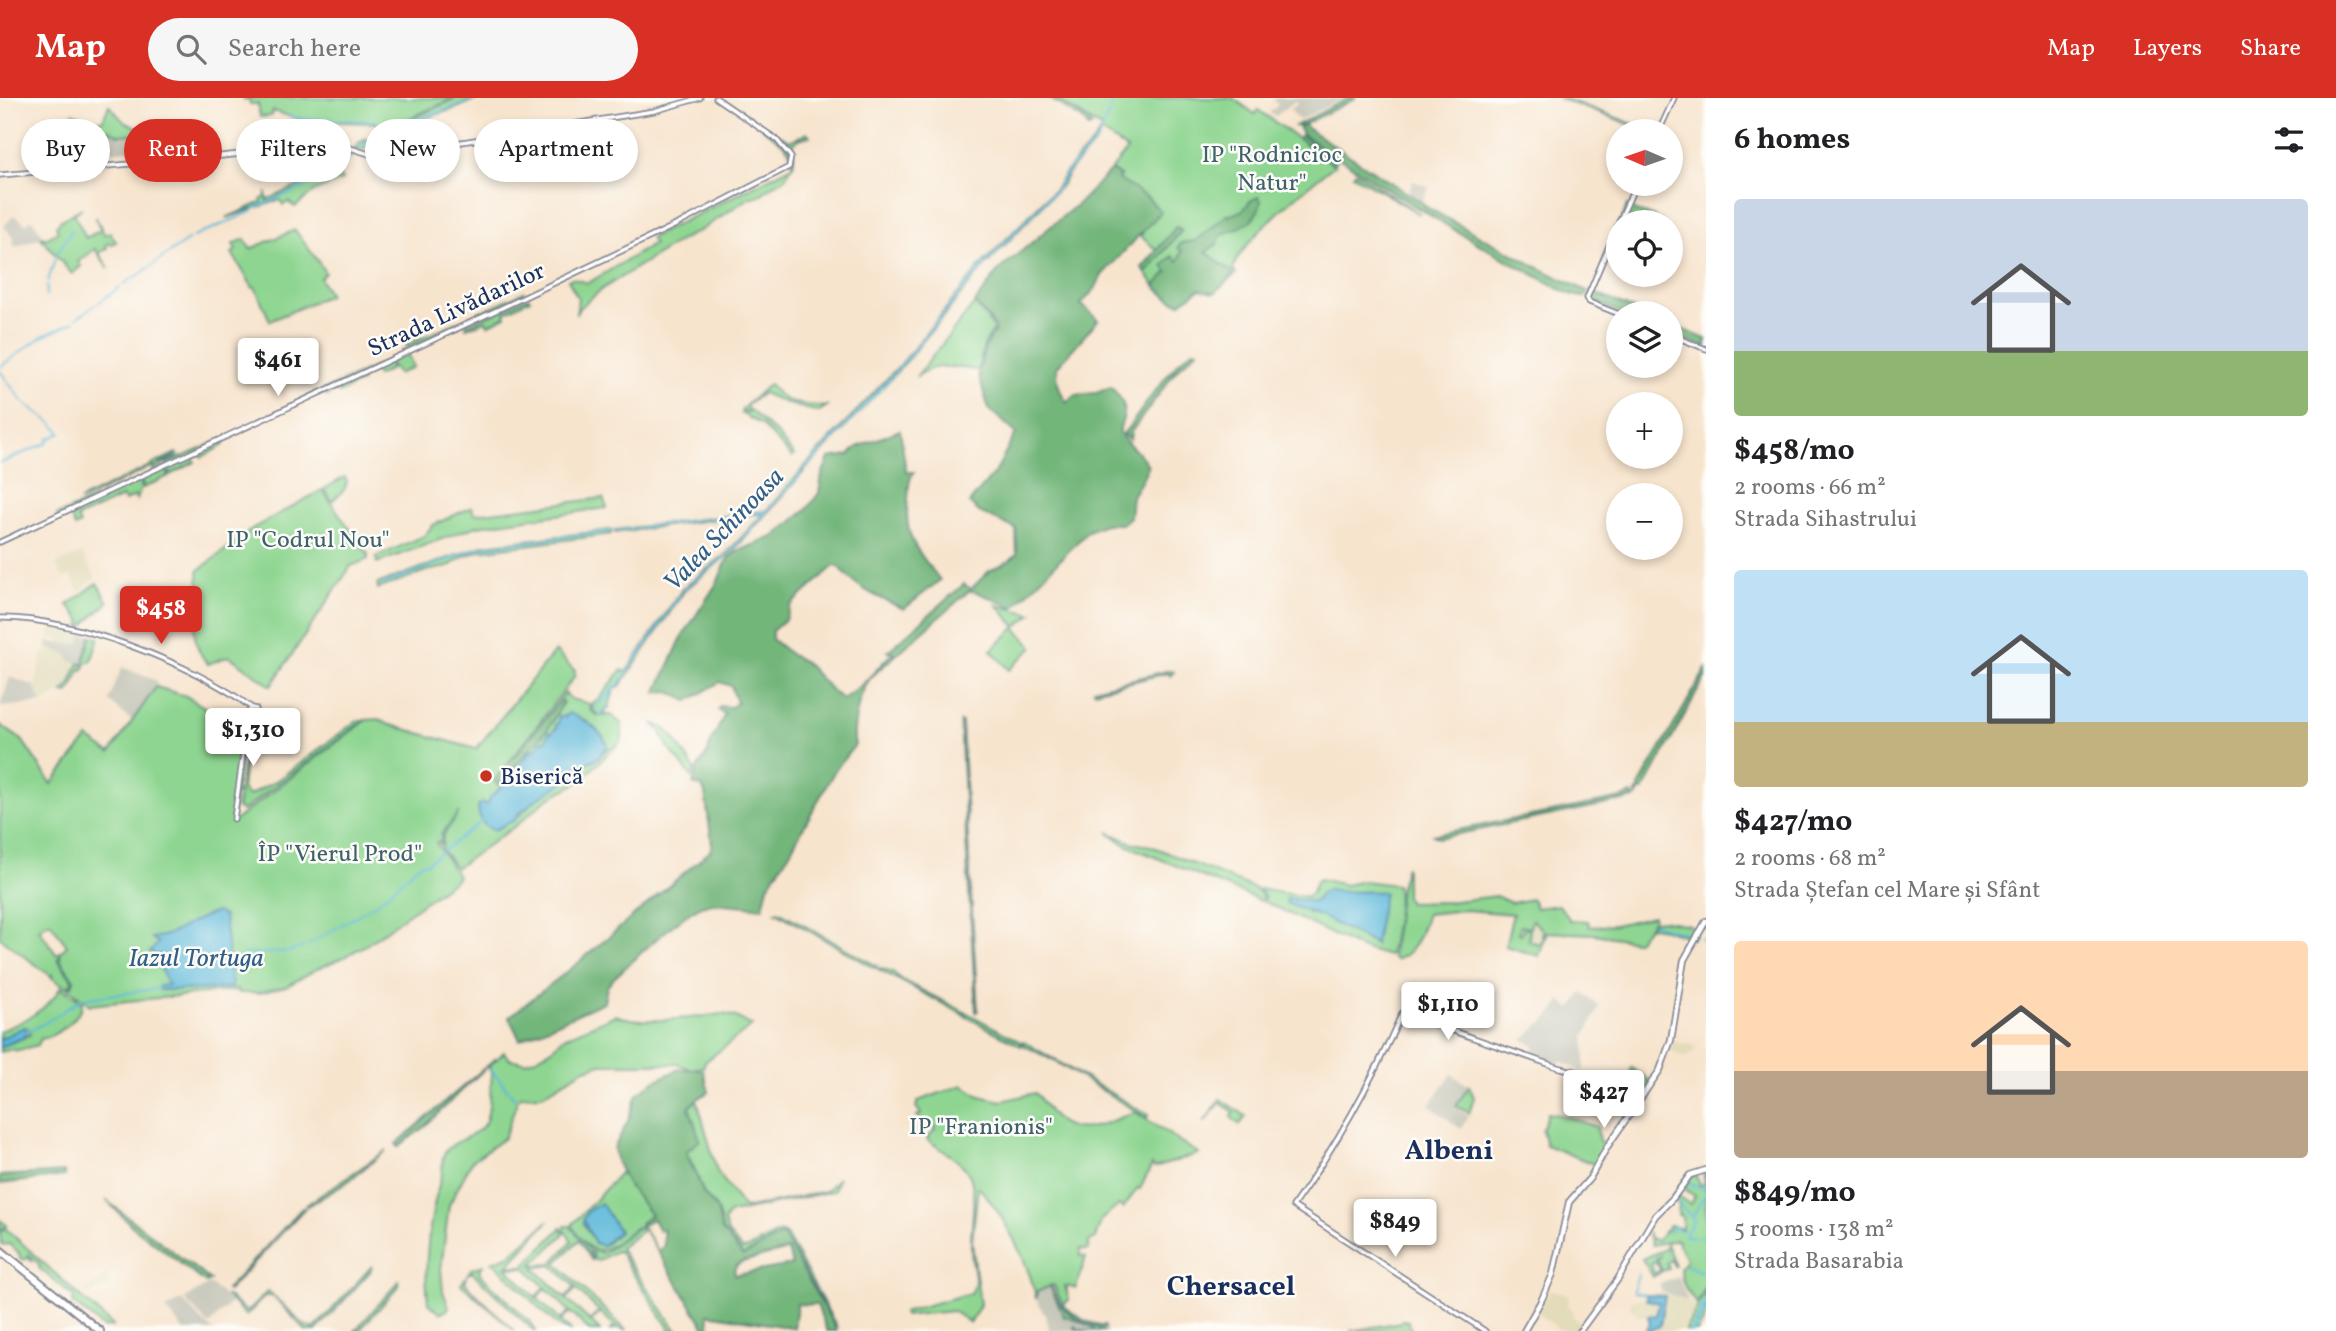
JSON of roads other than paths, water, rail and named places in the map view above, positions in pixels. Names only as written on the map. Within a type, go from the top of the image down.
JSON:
[{"type":"highway","points":[[0,1250],[100,1331]]},
{"type":"main road","points":[[1524,1331],[1553,1274],[1569,1202],[1590,1178],[1609,1143],[1656,1078],[1670,1045],[1683,965],[1706,921]]},
{"type":"main road","points":[[1580,1331],[1618,1279],[1655,1216],[1673,1198],[1689,1175],[1706,1170]]},
{"type":"street","points":[[0,175],[332,144],[341,144],[375,156],[492,135],[655,111],[701,98]]},
{"type":"street","name":"Strada Livădarilor","points":[[0,542],[510,304],[678,224],[789,167],[791,157],[781,144],[716,98]]},
{"type":"street","points":[[1664,119],[1674,98]]},
{"type":"street","points":[[1606,253],[1587,298],[1589,302],[1606,309]]},
{"type":"street","points":[[1683,340],[1706,349]]},
{"type":"street","points":[[0,618],[51,622],[131,647],[192,673],[256,709],[256,713],[250,714],[234,819]]},
{"type":"street","points":[[1485,1331],[1293,1206],[1322,1164],[1363,1093],[1402,1013],[1557,1067],[1613,1080],[1644,1095]]},
{"type":"water","points":[[568,713],[593,726],[609,748],[605,748],[599,757],[587,762],[577,774],[538,798],[517,815],[515,820],[494,830],[487,827],[480,818],[478,806],[482,803],[487,805],[490,798],[512,776],[511,773],[514,775],[519,770],[517,767],[528,754],[527,751],[530,753],[540,742],[546,740],[549,732],[557,728],[555,725],[558,724],[559,716],[566,717]]},
{"type":"water","points":[[1328,890],[1384,892],[1375,944],[1322,917],[1286,903],[1287,898],[1315,902],[1321,893]]},
{"type":"water","name":"Iazul Tortuga","points":[[217,912],[224,916],[232,987],[160,990],[159,986],[168,985],[160,967],[165,963],[162,957],[150,952],[158,943],[152,938],[169,934]]},
{"type":"water","points":[[24,1027],[27,1036],[0,1047],[0,1039]]},
{"type":"water","points":[[601,1203],[619,1231],[602,1246],[595,1243],[583,1220],[588,1211]]},
{"type":"water","points":[[1646,1295],[1665,1296],[1660,1326],[1648,1331],[1648,1316],[1656,1315],[1659,1302],[1646,1300]]},
{"type":"waterway","points":[[420,119],[478,98]]},
{"type":"waterway","name":"Valea Schinoasa","points":[[1110,110],[1115,98]]},
{"type":"waterway","name":"Valea Schinoasa","points":[[1101,130],[1109,112]]},
{"type":"waterway","points":[[290,116],[303,119],[365,121]]},
{"type":"waterway","name":"Valea Schinoasa","points":[[898,369],[982,266],[1057,189],[1070,168],[1098,139],[1101,132]]},
{"type":"waterway","points":[[356,148],[365,143]]},
{"type":"waterway","points":[[255,208],[302,188],[354,155]]},
{"type":"waterway","points":[[193,237],[253,211]]},
{"type":"waterway","points":[[56,255],[72,230]]},
{"type":"waterway","points":[[136,277],[189,239]]},
{"type":"waterway","points":[[48,281],[55,259]]},
{"type":"waterway","points":[[123,285],[134,277]]},
{"type":"waterway","points":[[46,296],[47,285]]},
{"type":"waterway","points":[[98,303],[120,287]]},
{"type":"waterway","points":[[77,318],[95,305]]},
{"type":"waterway","points":[[0,367],[41,337],[74,322]]},
{"type":"waterway","points":[[0,371],[22,401]]},
{"type":"waterway","name":"Valea Schinoasa","points":[[804,470],[897,371]]},
{"type":"waterway","points":[[0,463],[47,443],[48,439],[61,433],[23,402]]},
{"type":"waterway","name":"Valea Schinoasa","points":[[594,709],[618,686],[684,589],[728,554],[801,473]]},
{"type":"waterway","points":[[614,531],[753,513]]},
{"type":"waterway","name":"Valea Schinoasa","points":[[756,513],[766,513]]},
{"type":"waterway","points":[[381,585],[479,548],[610,531]]},
{"type":"waterway","points":[[600,715],[608,706],[612,691]]},
{"type":"waterway","name":"Valea Schinoasa","points":[[443,851],[483,820]]},
{"type":"waterway","name":"Valea Schinoasa","points":[[308,945],[376,904],[421,863],[427,863],[440,853]]},
{"type":"waterway","points":[[1652,924],[1695,936]]},
{"type":"waterway","points":[[1700,938],[1706,942]]},
{"type":"waterway","name":"Valea Schinoasa","points":[[242,954],[288,952],[304,947]]},
{"type":"waterway","name":"Valea Schinoasa","points":[[82,999],[161,988]]},
{"type":"waterway","name":"Valea Schinoasa","points":[[25,1030],[46,1022],[79,1001]]},
{"type":"waterway","points":[[490,1068],[515,1099]]},
{"type":"waterway","points":[[1687,1183],[1703,1188],[1706,1193]]},
{"type":"waterway","points":[[1692,1217],[1706,1194]]},
{"type":"waterway","points":[[1677,1202],[1694,1220],[1684,1236],[1706,1238]]},
{"type":"waterway","points":[[1669,1233],[1673,1227],[1682,1231]]},
{"type":"waterway","points":[[1686,1265],[1706,1274]]},
{"type":"waterway","points":[[1633,1290],[1638,1275]]},
{"type":"waterway","points":[[1634,1292],[1646,1295]]},
{"type":"waterway","points":[[1692,1331],[1706,1303]]},
{"type":"place","name":"Biserică","points":[[486,776]]},
{"type":"district","name":"Albeni","points":[[1449,1149]]},
{"type":"district","name":"Chersacel","points":[[1231,1285]]},
{"type":"park label","name":"IP \"Rodnicioc Natur\"","points":[[1272,168]]},
{"type":"park label","name":"IP \"Codrul Nou\"","points":[[308,539]]},
{"type":"park label","name":"ÎP \"Vierul Prod\"","points":[[340,853]]},
{"type":"park label","name":"IP \"Franionis\"","points":[[981,1126]]}]
